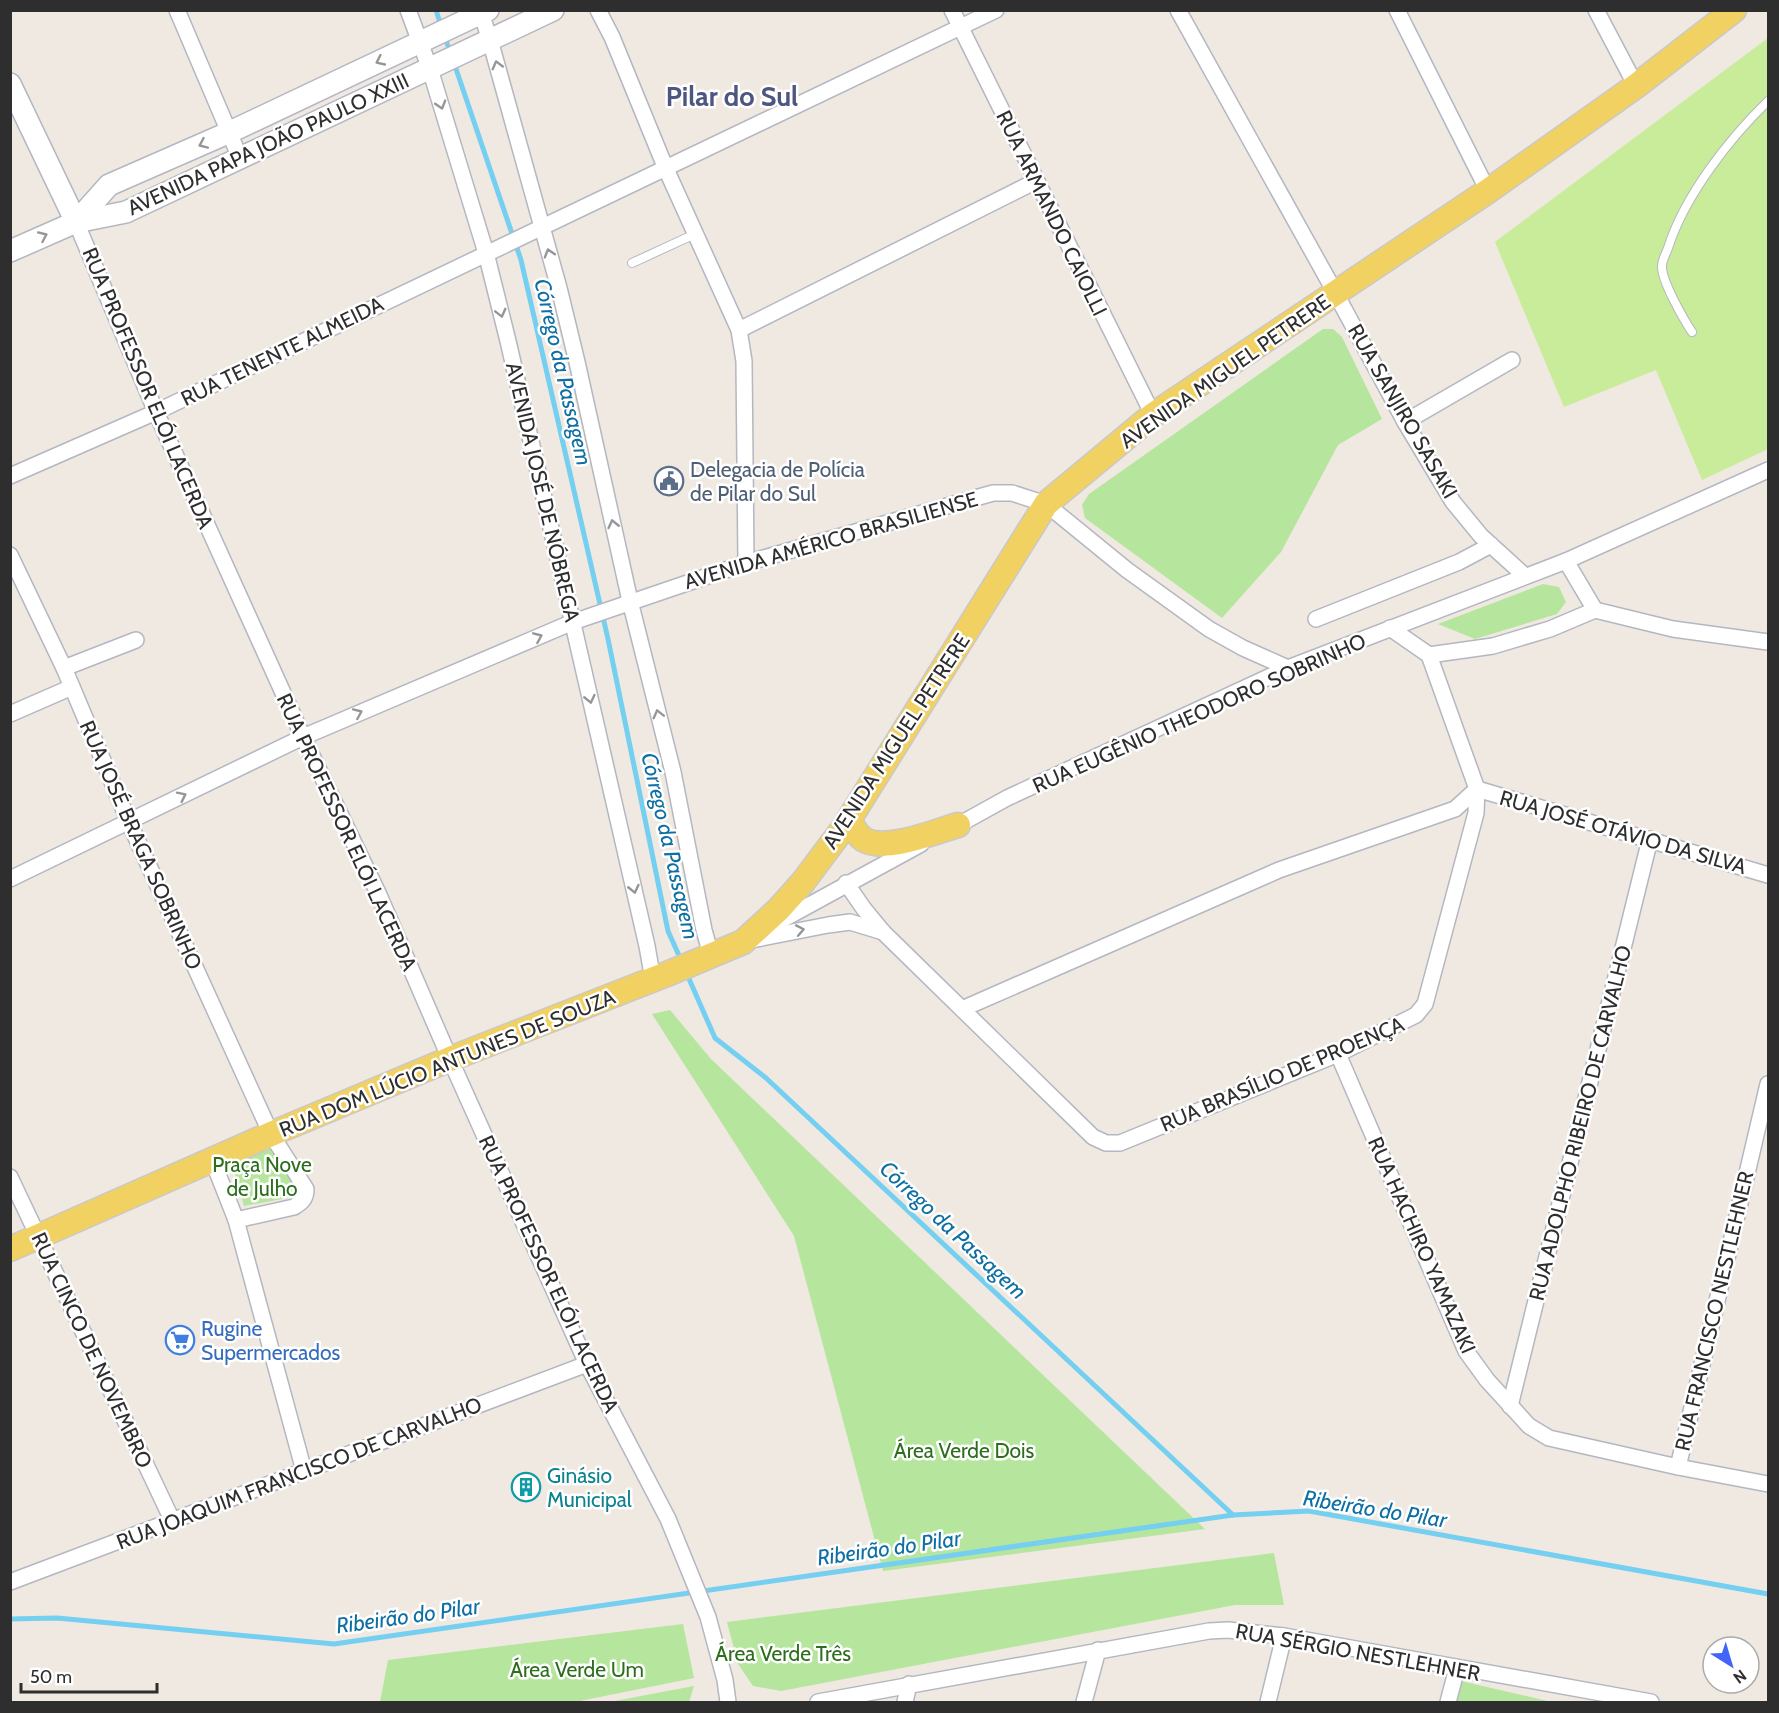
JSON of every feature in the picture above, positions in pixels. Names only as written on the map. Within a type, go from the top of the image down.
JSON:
[{"type":"main road","name":"AVENIDA PAPA JOÃO PAULO XXIII","points":[[76,222],[126,212],[553,10]]},
{"type":"main road","name":"AVENIDA MIGUEL PETRERE","points":[[706,958],[743,942],[778,910],[803,882],[849,820],[1046,504],[1153,415],[1488,190],[1636,86],[1734,10]]},
{"type":"main road","name":"AVENIDA PAPA JOÃO PAULO XXIII","points":[[76,222],[109,185],[230,132],[483,12]]},
{"type":"main road","name":"RUA PROFESSOR ELÓI LACERDA","points":[[10,84],[76,222]]},
{"type":"main road","points":[[10,251],[76,222]]},
{"type":"main road","points":[[849,820],[856,834],[874,844],[891,844],[958,825]]},
{"type":"main road","name":"RUA DOM LÚCIO ANTUNES DE SOUZA","points":[[10,1249],[212,1159],[450,1059],[706,958]]},
{"type":"street","points":[[177,10],[240,158]]},
{"type":"street","name":"AVENIDA JOSÉ DE NÓBREGA","points":[[408,10],[427,39],[492,250],[529,430],[580,619],[645,934],[660,977]]},
{"type":"street","points":[[598,10],[625,67],[666,169],[739,330],[744,361],[746,563]]},
{"type":"street","name":"RUA ARMANDO CAIOLLI","points":[[952,10],[1153,415]]},
{"type":"street","name":"RUA TENENTE ALMEIDA","points":[[10,476],[156,412],[996,10]]},
{"type":"street","name":"RUA SANJIRO SASAKI","points":[[1178,10],[1336,294],[1404,422],[1453,502],[1491,545],[1525,576]]},
{"type":"street","points":[[1397,10],[1488,190]]},
{"type":"street","points":[[1596,10],[1636,86]]},
{"type":"street","points":[[483,12],[535,229],[560,288],[578,362],[623,603],[673,772],[704,930],[706,958]]},
{"type":"street","points":[[739,330],[1036,181]]},
{"type":"street","name":"RUA PROFESSOR ELÓI LACERDA","points":[[76,222],[156,412],[303,737],[379,895],[587,1364],[668,1520],[708,1617],[725,1680],[728,1702]]},
{"type":"street","points":[[1404,422],[1512,360]]},
{"type":"street","name":"RUA EUGÊNIO THEODORO SOBRINHO","points":[[743,942],[846,883],[1007,798],[1288,668],[1566,561],[1768,470]]},
{"type":"street","name":"AVENIDA AMÉRICO BRASILIENSE","points":[[580,619],[746,563],[993,493],[1012,493],[1046,504]]},
{"type":"street","points":[[1046,504],[1127,570],[1209,629],[1243,648],[1288,668]]},
{"type":"street","points":[[1316,619],[1459,562],[1491,545]]},
{"type":"street","name":"RUA JOSÉ BRAGA SOBRINHO","points":[[10,555],[64,668],[129,822],[271,1134]]},
{"type":"street","points":[[1566,561],[1595,610]]},
{"type":"street","points":[[1390,628],[1428,655],[1493,646],[1550,629],[1595,610],[1673,629],[1768,642]]},
{"type":"street","points":[[10,879],[303,737],[580,619]]},
{"type":"street","points":[[64,668],[136,640]]},
{"type":"street","name":"RUA BRASÍLIO DE PROENÇA","points":[[962,1008],[1093,1137],[1106,1143],[1120,1143],[1338,1054],[1416,1015],[1425,1004],[1476,813],[1477,789],[1428,655]]},
{"type":"street","points":[[10,714],[72,687]]},
{"type":"street","points":[[846,883],[883,932],[962,1008],[1279,870],[1455,809],[1477,789]]},
{"type":"street","name":"RUA JOSÉ OTÁVIO DA SILVA","points":[[1477,789],[1768,874]]},
{"type":"street","name":"RUA ADOLPHO RIBEIRO DE CARVALHO","points":[[1510,1406],[1650,839]]},
{"type":"street","points":[[743,942],[850,922],[883,932]]},
{"type":"street","name":"RUA HACHIRO YAMAZAKI","points":[[1338,1054],[1466,1351],[1487,1380],[1529,1426],[1549,1438],[1678,1467],[1768,1484]]},
{"type":"street","name":"RUA FRANCISCO NESTLEHNER","points":[[1678,1467],[1768,1084]]},
{"type":"street","points":[[236,1220],[294,1207],[306,1196],[306,1189],[271,1134]]},
{"type":"street","points":[[212,1159],[236,1220],[304,1471]]},
{"type":"street","name":"RUA CINCO DE NOVEMBRO","points":[[10,1177],[173,1522]]},
{"type":"street","name":"RUA JOAQUIM FRANCISCO DE CARVALHO","points":[[10,1582],[587,1364]]},
{"type":"street","name":"RUA SÉRGIO NESTLEHNER","points":[[818,1702],[1098,1650],[1228,1629],[1284,1636],[1651,1702]]},
{"type":"street","points":[[1268,1702],[1284,1636]]},
{"type":"street","points":[[1084,1702],[1098,1650]]},
{"type":"street","points":[[1448,1702],[1456,1668]]},
{"type":"street","points":[[905,1702],[909,1684]]},
{"type":"lane","points":[[1692,332],[1677,311],[1661,267],[1674,229],[1697,188],[1724,152],[1768,101]]},
{"type":"lane","points":[[632,263],[695,234]]},
{"type":"green space","points":[[1768,38],[1768,449],[1702,480],[1656,370],[1564,407],[1495,242]]},
{"type":"green space","points":[[1323,329],[1333,329],[1342,337],[1382,419],[1338,445],[1281,552],[1222,618],[1085,518],[1082,505],[1089,494]]},
{"type":"green space","points":[[1543,584],[1559,587],[1566,602],[1557,614],[1475,639],[1438,624]]},
{"type":"green space","name":"Área Verde Dois","points":[[670,1010],[711,1059],[1205,1529],[883,1571],[794,1236],[652,1014]]},
{"type":"green space","name":"Praça Nove de Julho","points":[[276,1144],[280,1145],[294,1186],[293,1197],[244,1206],[232,1163]]},
{"type":"green space","name":"Área Verde Três","points":[[1274,1553],[1284,1605],[1235,1605],[781,1691],[753,1686],[738,1664],[727,1622]]},
{"type":"green space","name":"Área Verde Um","points":[[683,1624],[694,1678],[575,1702],[380,1702],[388,1660]]},
{"type":"green space","points":[[1461,1681],[1552,1702],[1456,1702]]},
{"type":"green space","points":[[694,1686],[689,1702],[609,1702]]},
{"type":"waterway","name":"Córrego da Passagem","points":[[436,10],[441,26]]},
{"type":"waterway","name":"Córrego da Passagem","points":[[444,35],[451,54]]},
{"type":"waterway","name":"Córrego da Passagem","points":[[454,63],[521,260],[608,639],[668,931],[681,960]]},
{"type":"waterway","name":"Córrego da Passagem","points":[[686,972],[715,1038],[766,1078],[1233,1515]]},
{"type":"waterway","name":"Ribeirão do Pilar","points":[[10,1619],[57,1618],[334,1644],[1233,1515],[1309,1511],[1768,1594]]},
{"type":"place","name":"Delegacia de Polícia de Pilar do Sul","points":[[669,481]]},
{"type":"place","name":"Rugine Supermercados","points":[[180,1340]]},
{"type":"place","name":"Ginásio Municipal","points":[[526,1487]]},
{"type":"district","name":"Pilar do Sul","points":[[732,96]]}]
